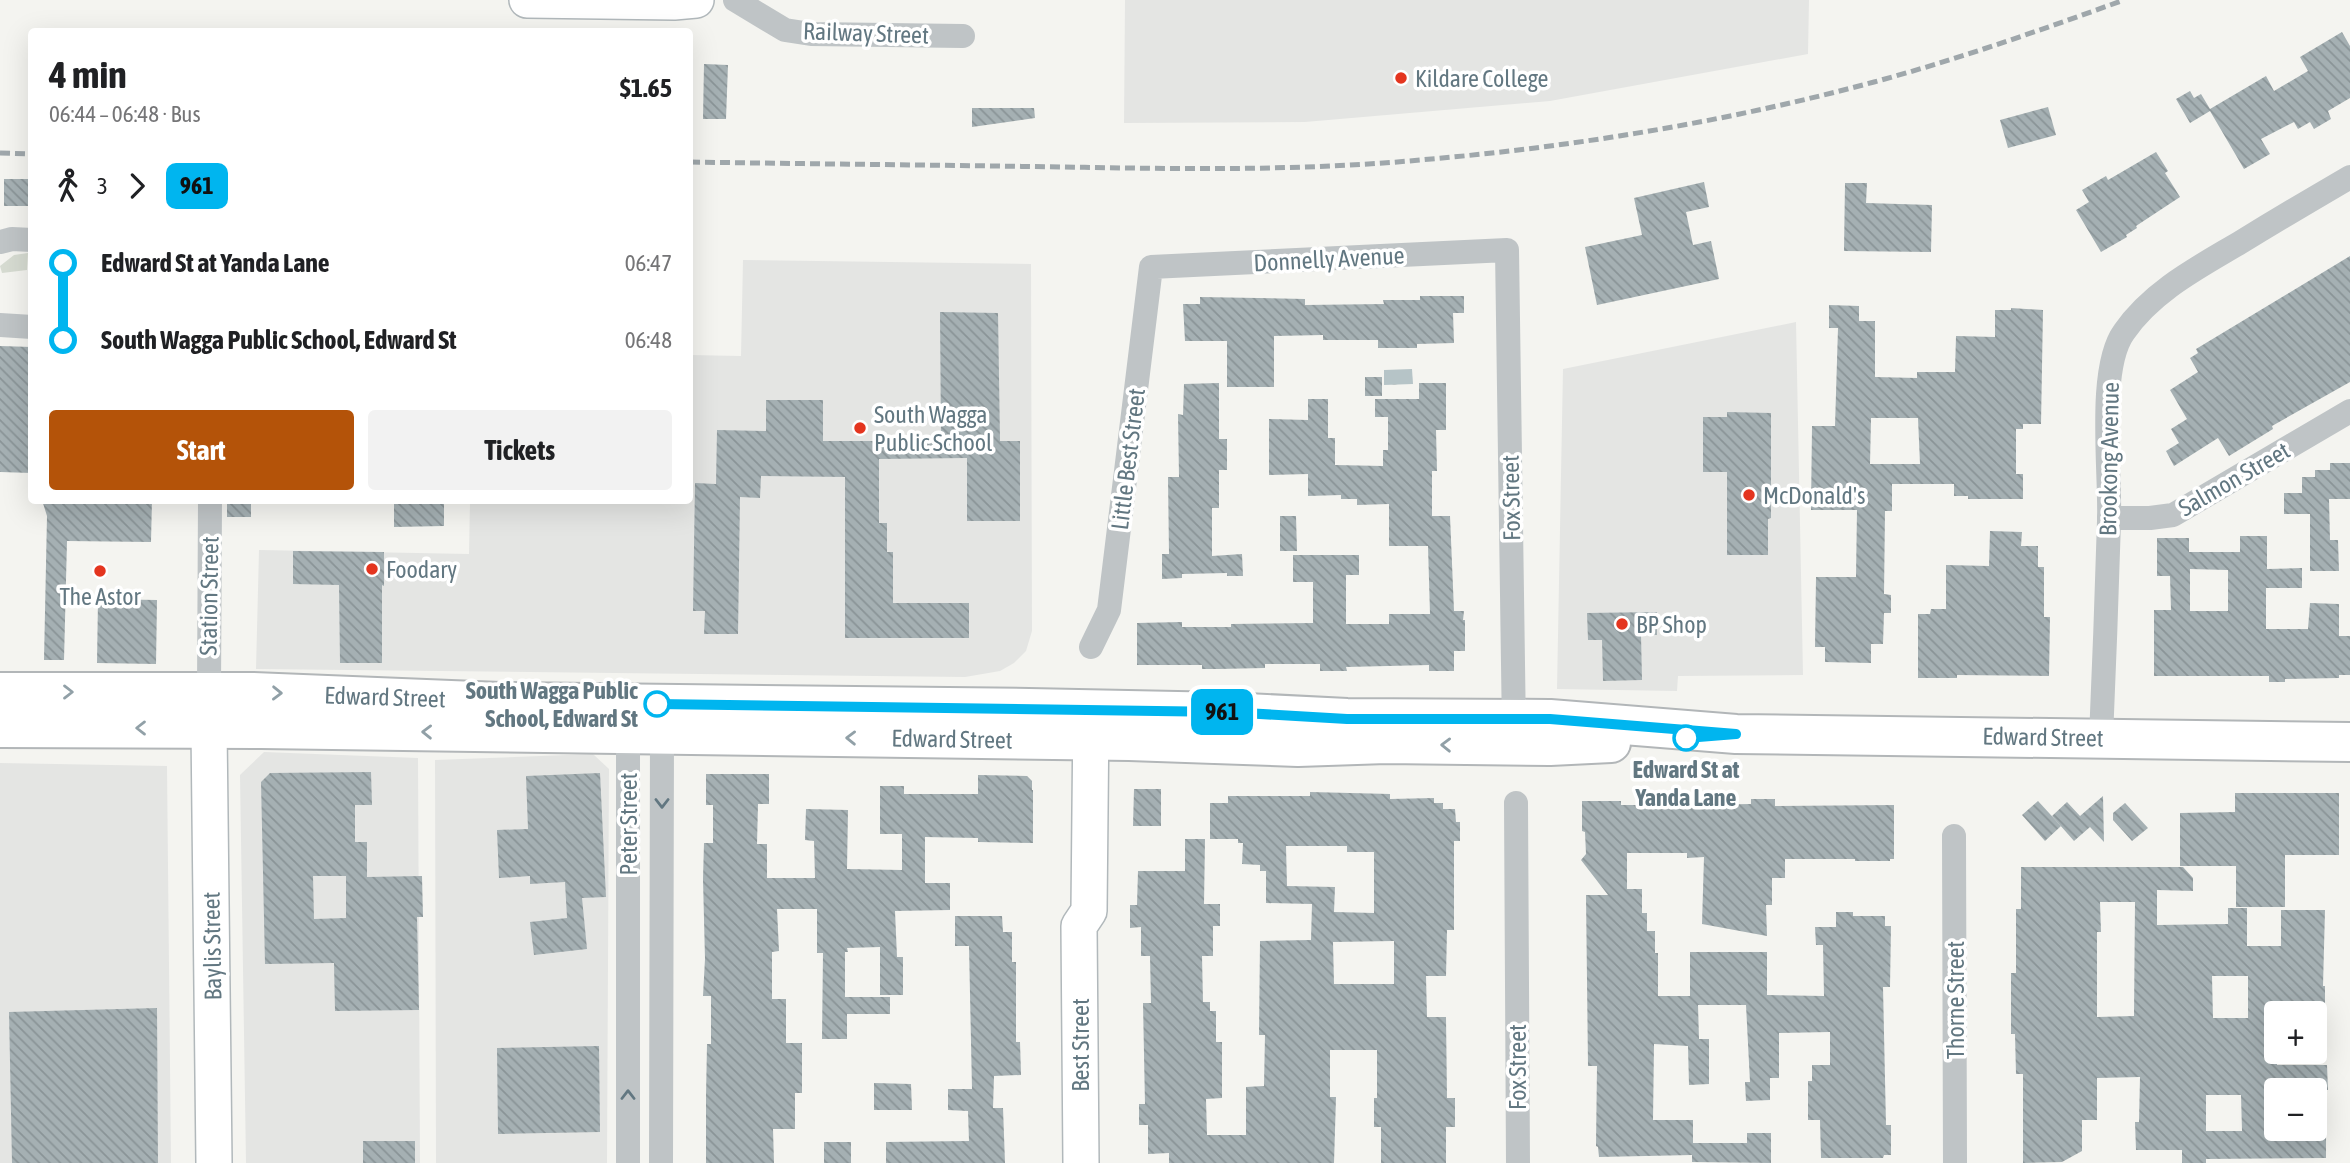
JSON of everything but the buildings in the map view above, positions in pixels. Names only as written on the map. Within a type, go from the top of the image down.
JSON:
[{"type":"highway","name":"Edward Street","points":[[0,692],[209,710],[645,735],[1079,725]]},
{"type":"highway","name":"Edward Street","points":[[0,728],[209,710],[344,694],[1079,725],[1298,747],[1386,744],[1515,732],[1559,746],[1736,734],[2350,742]]},
{"type":"street","points":[[527,0],[696,0]]},
{"type":"street","name":"Railway Street","points":[[736,0],[785,30],[811,34],[963,36]]},
{"type":"street","name":"Brookong Avenue","points":[[2101,738],[2109,518],[2108,397],[2111,366],[2121,335],[2141,309],[2169,287],[2350,177]]},
{"type":"street","points":[[0,242],[28,240]]},
{"type":"street","name":"Donnelly Avenue","points":[[1151,267],[1507,250]]},
{"type":"street","name":"Fox Street","points":[[1507,250],[1515,732]]},
{"type":"street","name":"Little Best Street","points":[[1091,647],[1109,610],[1151,267]]},
{"type":"street","points":[[0,325],[28,327]]},
{"type":"street","name":"Salmon Street","points":[[2109,518],[2174,515],[2350,411]]},
{"type":"street","name":"Station Street","points":[[209,710],[210,504]]},
{"type":"street","name":"Baylis Street","points":[[209,710],[214,1163]]},
{"type":"street","name":"Best Street","points":[[1079,725],[1089,911],[1079,926],[1081,1163]]},
{"type":"street","name":"Peter Street","points":[[628,1163],[628,913],[645,735]]},
{"type":"street","name":"Peter Street","points":[[645,735],[662,913],[661,1163]]},
{"type":"street","name":"Fox Street","points":[[1516,803],[1518,1163]]},
{"type":"street","name":"Thorne Street","points":[[1954,836],[1955,1163]]},
{"type":"street","points":[[628,913],[662,913]]},
{"type":"street","points":[[628,1034],[661,1034]]},
{"type":"shaded area","name":"Kildare College","points":[[1125,0],[1809,0],[1808,54],[1550,101],[1305,122],[1124,123]]},
{"type":"shaded area","points":[[28,253],[27,270],[2,273],[0,266],[14,255]]},
{"type":"shaded area","name":"South Wagga Public School","points":[[743,260],[1031,264],[1032,631],[1026,651],[1014,663],[1000,671],[965,677],[256,669],[259,550],[469,554],[470,504],[693,504],[693,355],[741,356]]},
{"type":"shaded area","points":[[1796,322],[1803,675],[1678,676],[1677,691],[1557,689],[1563,369]]},
{"type":"shaded area","points":[[264,752],[418,758],[420,1163],[246,1163],[240,775]]},
{"type":"shaded area","points":[[593,754],[609,769],[607,1163],[436,1163],[435,760]]},
{"type":"shaded area","points":[[0,763],[167,766],[171,1163],[0,1163]]},
{"type":"water","points":[[1412,369],[1413,384],[1384,385],[1384,370]]},
{"type":"railway","points":[[693,162],[1242,168],[1376,164],[1477,155],[1649,131],[1818,96],[1969,54],[2124,0]]},
{"type":"railway","points":[[0,153],[28,154]]},
{"type":"bus line","name":"961","points":[[657,704],[1227,712],[1347,719],[1550,719],[1736,734],[1686,738]]},
{"type":"place","name":"Kildare College","points":[[1401,78]]},
{"type":"place","name":"South Wagga Public School","points":[[860,428]]},
{"type":"place","name":"McDonald's","points":[[1749,495]]},
{"type":"place","name":"Foodary","points":[[372,569]]},
{"type":"place","name":"The Astor","points":[[100,571]]},
{"type":"place","name":"BP Shop","points":[[1622,624]]},
{"type":"place","name":"South Wagga Public School, Edward St","points":[[657,704]]},
{"type":"place","name":"Edward St at Yanda Lane","points":[[1686,738]]}]
